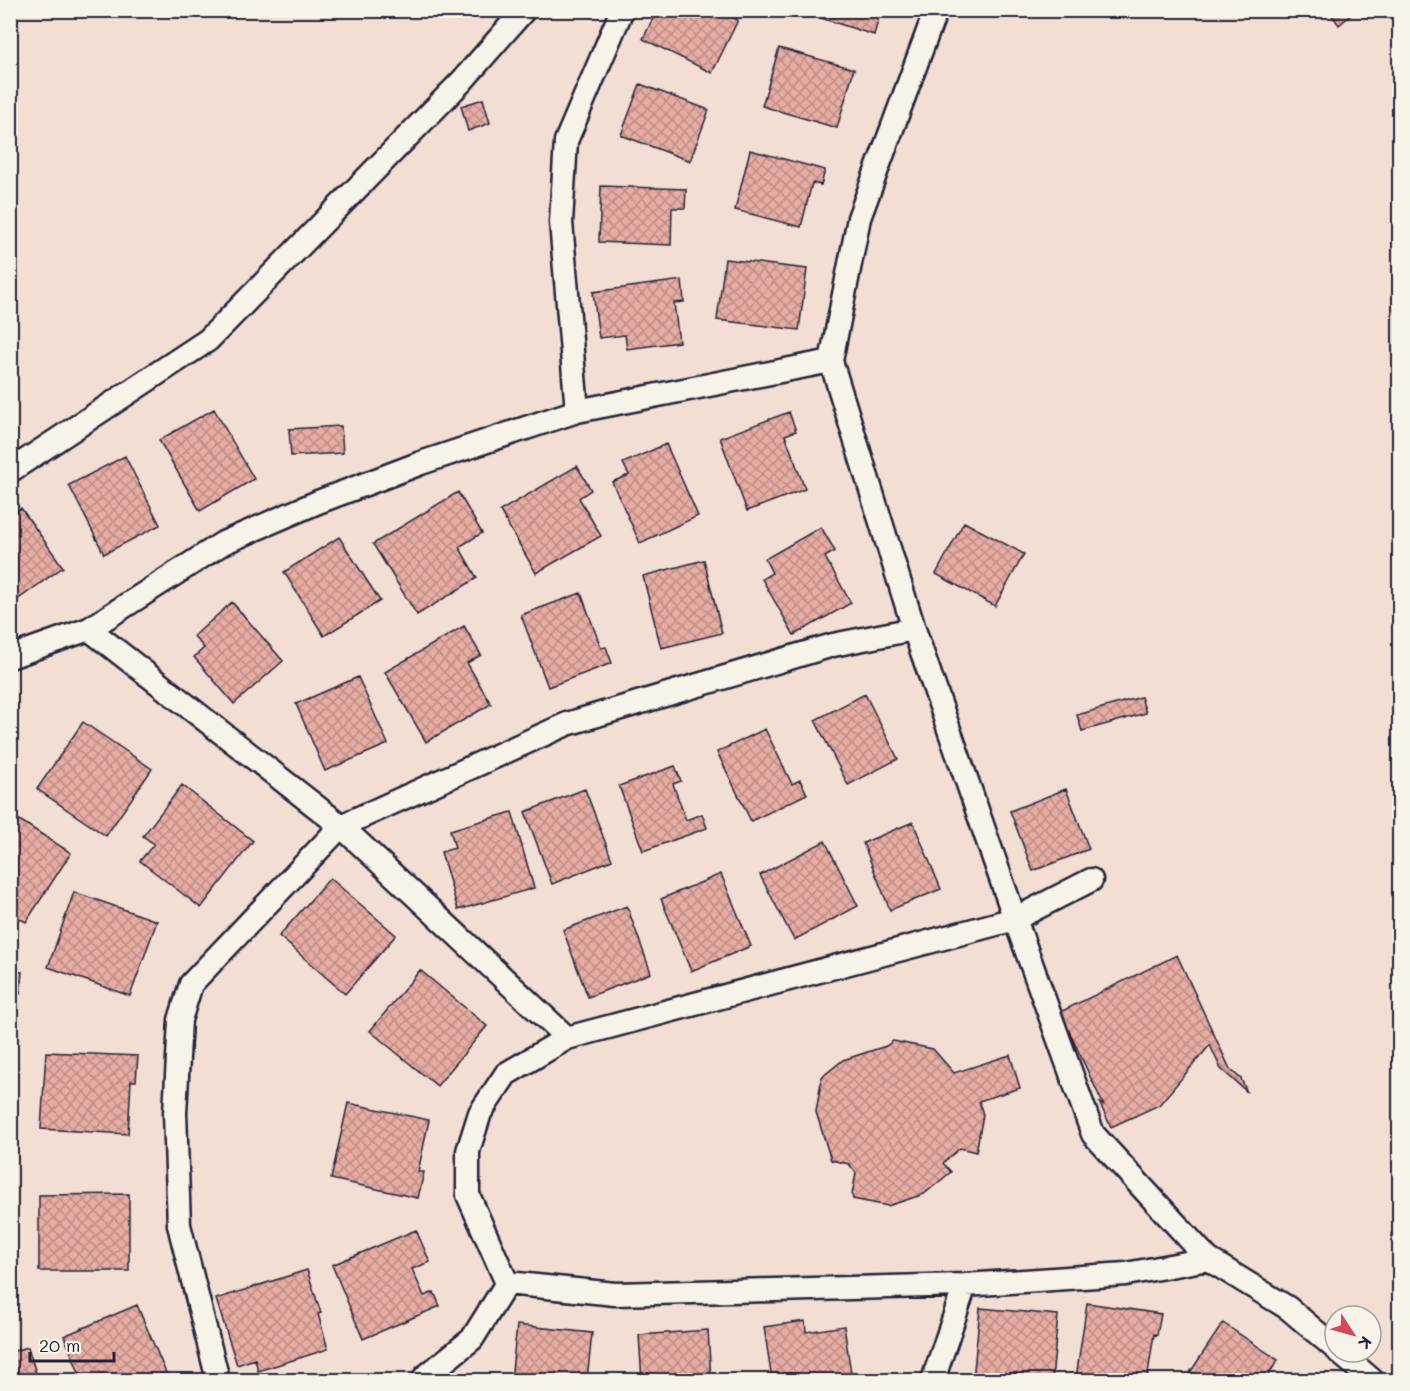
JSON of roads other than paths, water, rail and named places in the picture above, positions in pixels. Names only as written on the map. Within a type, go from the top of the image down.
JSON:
[{"type":"street","points":[[10,471],[208,340],[462,81],[524,10]]},
{"type":"street","points":[[577,411],[561,222],[566,141],[622,10]]},
{"type":"street","points":[[936,10],[859,218],[831,361],[914,629],[1093,1134],[1208,1259],[1288,1308],[1323,1338]]},
{"type":"street","points":[[10,657],[89,629],[223,543],[318,502],[421,463],[577,411],[831,361]]},
{"type":"street","points":[[89,629],[341,826],[567,1038]]},
{"type":"street","points":[[218,1380],[179,1225],[175,1113],[180,1020],[191,984],[341,826],[567,724],[833,645],[914,629]]},
{"type":"street","points":[[507,1283],[468,1194],[468,1151],[480,1113],[507,1074],[567,1038],[1015,919],[1091,880]]},
{"type":"street","points":[[507,1283],[615,1294],[965,1285],[1126,1274],[1208,1259]]},
{"type":"street","points":[[421,1379],[472,1339],[507,1283]]},
{"type":"street","points":[[933,1380],[965,1285]]},
{"type":"street","points":[[1353,1364],[1372,1380]]}]
